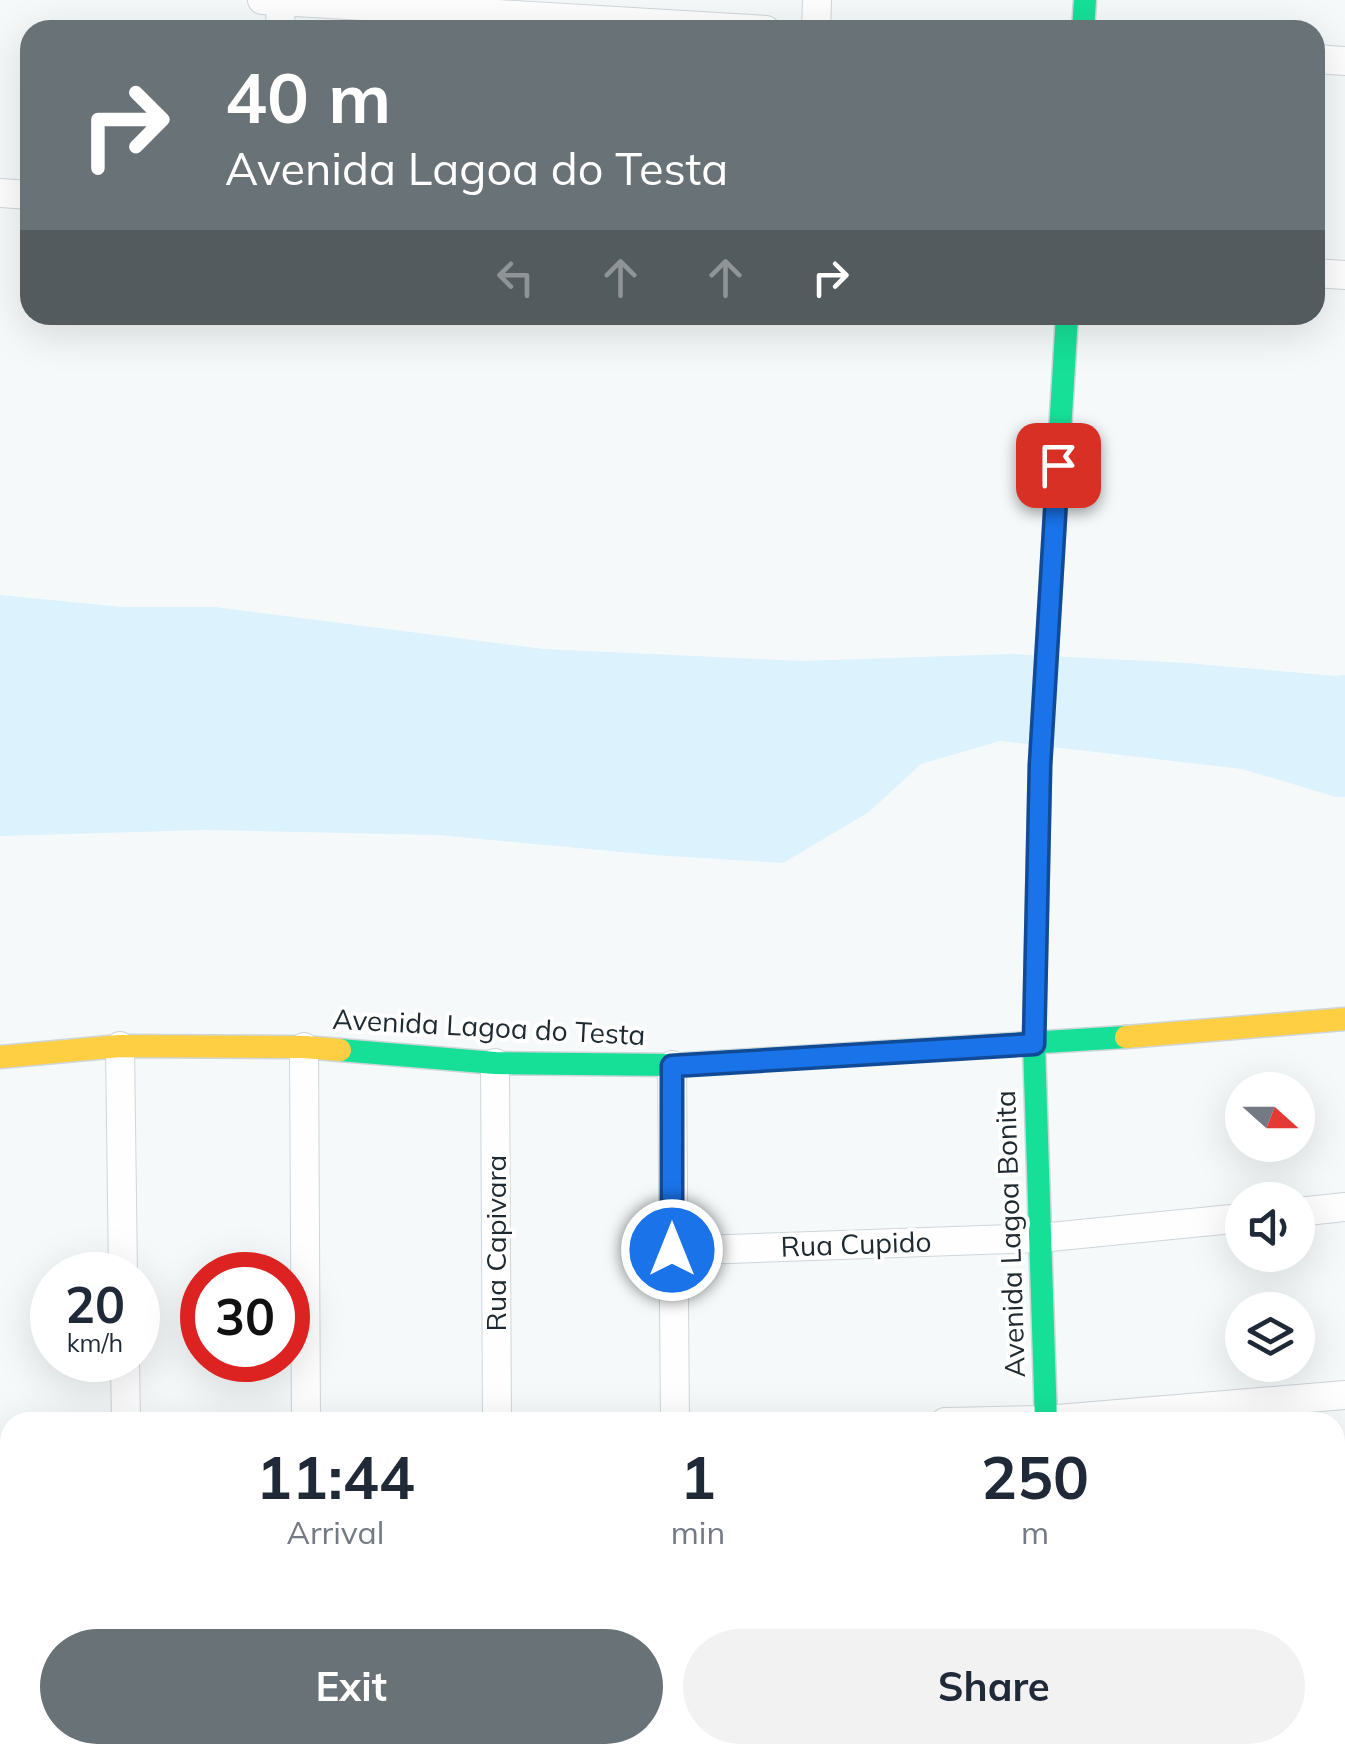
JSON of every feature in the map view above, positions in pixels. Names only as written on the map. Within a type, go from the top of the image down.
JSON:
[{"type":"street","points":[[262,0],[612,20]]},
{"type":"street","name":"Avenida Lagoa Bonita","points":[[1046,1412],[1034,1044],[1040,765],[1067,325]]},
{"type":"street","name":"Avenida Lagoa do Testa","points":[[0,1057],[120,1046],[304,1047],[496,1063],[672,1066],[1345,1020]]},
{"type":"street","points":[[120,1046],[124,1252]]},
{"type":"street","points":[[304,1047],[306,1412]]},
{"type":"street","name":"Rua Capivara","points":[[496,1063],[498,1412]]},
{"type":"street","points":[[672,1066],[675,1412]]},
{"type":"street","points":[[1315,1210],[1345,1207]]},
{"type":"street","name":"Rua Cupido","points":[[672,1250],[1040,1238],[1225,1220]]},
{"type":"street","points":[[125,1382],[126,1412]]},
{"type":"street","points":[[1154,1412],[1345,1396]]},
{"type":"shaded area","points":[[0,595],[122,607],[215,607],[544,649],[802,661],[1011,654],[1345,675],[1345,797],[1242,769],[1000,741],[921,764],[869,812],[783,863],[438,835],[204,830],[0,836]]},
{"type":"traffic: fast","points":[[1084,20],[1085,0]]},
{"type":"traffic: fast","points":[[1046,1412],[1034,1044],[1040,765],[1066,325]]},
{"type":"traffic: fast","points":[[340,1050],[495,1063],[672,1065],[1126,1037]]},
{"type":"traffic: slow","points":[[1126,1037],[1345,1019]]},
{"type":"traffic: slow","points":[[0,1057],[120,1046],[340,1050]]},
{"type":"route","points":[[672,1250],[672,1066],[1034,1044],[1040,765],[1058,465]]}]
